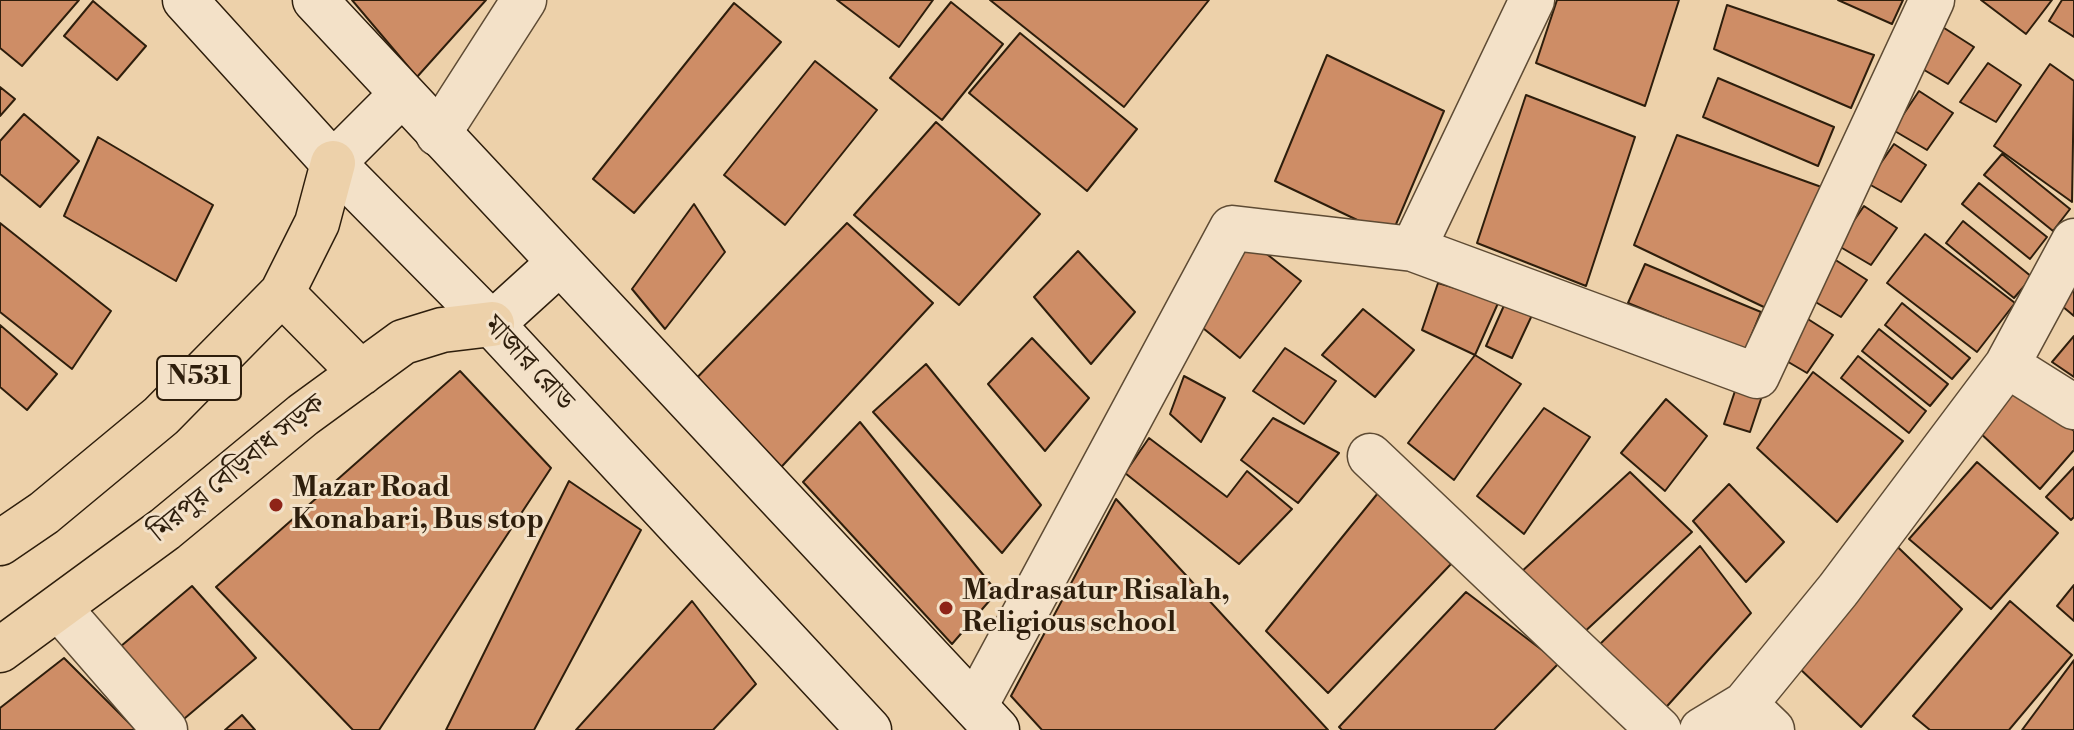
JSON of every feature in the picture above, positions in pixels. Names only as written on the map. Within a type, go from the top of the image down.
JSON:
[{"type":"highway","name":"N531","points":[[0,543],[44,513],[161,416],[282,293],[317,223],[333,163]]},
{"type":"highway","points":[[282,293],[361,373]]},
{"type":"highway","name":"মিরপুর বেড়িবাধ সড়ক","points":[[0,650],[59,608],[403,342],[442,330],[492,324]]},
{"type":"street","name":"মাজার রোড","points":[[185,0],[333,163],[492,324],[869,730]]},
{"type":"street","points":[[315,0],[558,264],[986,718],[1232,228],[1413,249],[1757,376],[1932,0]]},
{"type":"street","points":[[438,134],[524,0]]},
{"type":"street","points":[[1413,249],[1532,0]]},
{"type":"street","points":[[333,163],[402,94]]},
{"type":"street","points":[[1702,730],[1758,717],[1838,590],[2007,365],[2074,241]]},
{"type":"street","points":[[492,324],[558,264]]},
{"type":"street","points":[[2007,365],[2074,407]]},
{"type":"street","points":[[1370,456],[1659,730]]},
{"type":"street","points":[[59,608],[165,730]]},
{"type":"building","points":[[0,0],[79,0],[22,66],[0,48]]},
{"type":"building","points":[[352,0],[486,0],[417,77]]},
{"type":"building","points":[[837,0],[933,0],[899,47]]},
{"type":"building","points":[[990,0],[1209,0],[1124,107]]},
{"type":"building","points":[[1557,0],[1679,0],[1645,106],[1536,63]]},
{"type":"building","points":[[1838,0],[1903,0],[1892,24]]},
{"type":"building","points":[[1981,0],[2052,0],[2026,34]]},
{"type":"building","points":[[2062,0],[2074,0],[2074,37],[2049,21]]},
{"type":"building","points":[[93,1],[146,46],[117,80],[64,36]]},
{"type":"building","points":[[951,2],[1003,44],[942,120],[890,78]]},
{"type":"building","points":[[734,3],[781,42],[634,213],[593,179]]},
{"type":"building","points":[[1727,5],[1874,55],[1851,108],[1714,49]]},
{"type":"building","points":[[1941,26],[1974,47],[1948,84],[1914,64]]},
{"type":"building","points":[[1020,33],[1137,129],[1087,191],[969,93]]},
{"type":"building","points":[[1327,55],[1444,111],[1391,236],[1275,181]]},
{"type":"building","points":[[815,61],[877,110],[785,225],[724,175]]},
{"type":"building","points":[[1988,63],[2021,85],[1996,122],[1960,102]]},
{"type":"building","points":[[2050,64],[2074,81],[2072,202],[1994,146]]},
{"type":"building","points":[[1718,78],[1834,127],[1818,166],[1703,117]]},
{"type":"building","points":[[0,87],[15,99],[0,116]]},
{"type":"building","points":[[1919,91],[1953,113],[1927,150],[1893,130]]},
{"type":"building","points":[[1526,95],[1635,137],[1586,286],[1477,243]]},
{"type":"building","points":[[24,114],[79,161],[40,207],[0,174],[0,141]]},
{"type":"building","points":[[936,122],[1040,214],[959,305],[854,215]]},
{"type":"building","points":[[1677,135],[1827,189],[1768,309],[1634,245]]},
{"type":"building","points":[[98,137],[213,205],[176,281],[64,216]]},
{"type":"building","points":[[1894,144],[1926,165],[1901,202],[1867,183]]},
{"type":"building","points":[[2002,154],[2070,209],[2053,231],[1984,175]]},
{"type":"building","points":[[1979,183],[2047,237],[2030,259],[1962,204]]},
{"type":"building","points":[[694,204],[725,252],[665,329],[632,289]]},
{"type":"building","points":[[1864,206],[1897,228],[1871,265],[1837,245]]},
{"type":"building","points":[[1963,221],[2032,277],[2014,298],[1946,243]]},
{"type":"building","points":[[0,223],[111,311],[72,369],[0,312]]},
{"type":"building","points":[[847,223],[933,303],[773,476],[686,389]]},
{"type":"building","points":[[1925,234],[2015,303],[1977,352],[1887,283]]},
{"type":"building","points":[[1249,240],[1301,281],[1240,358],[1188,316]]},
{"type":"building","points":[[1078,251],[1135,312],[1091,364],[1034,297]]},
{"type":"building","points":[[1834,259],[1867,280],[1841,317],[1807,297]]},
{"type":"building","points":[[1645,264],[1761,312],[1745,351],[1628,303]]},
{"type":"building","points":[[2074,280],[2074,316],[2056,301]]},
{"type":"building","points":[[1438,283],[1499,301],[1475,355],[1422,330]]},
{"type":"building","points":[[1506,301],[1533,313],[1512,358],[1486,346]]},
{"type":"building","points":[[1902,303],[1970,358],[1952,379],[1885,325]]},
{"type":"building","points":[[1363,309],[1414,350],[1375,397],[1322,355]]},
{"type":"building","points":[[1800,314],[1833,335],[1807,373],[1773,353]]},
{"type":"building","points":[[0,325],[57,374],[27,410],[0,387]]},
{"type":"building","points":[[1879,329],[1948,384],[1930,406],[1862,351]]},
{"type":"building","points":[[2074,336],[2074,377],[2052,362]]},
{"type":"building","points":[[1032,338],[1089,398],[1045,451],[988,384]]},
{"type":"building","points":[[1285,348],[1336,381],[1304,424],[1253,391]]},
{"type":"building","points":[[1475,355],[1521,384],[1454,480],[1408,443]]},
{"type":"building","points":[[1858,356],[1926,411],[1909,433],[1841,378]]},
{"type":"building","points":[[926,364],[1041,505],[1002,553],[873,412]]},
{"type":"building","points":[[460,371],[551,468],[379,730],[353,730],[216,587]]},
{"type":"building","points":[[1813,372],[1903,441],[1837,522],[1757,448]]},
{"type":"building","points":[[1184,376],[1225,398],[1201,442],[1170,414]]},
{"type":"building","points":[[2015,381],[2074,431],[2074,450],[2040,489],[1978,431]]},
{"type":"building","points":[[1738,382],[1764,390],[1750,432],[1724,424]]},
{"type":"building","points":[[1666,399],[1707,436],[1665,491],[1621,453]]},
{"type":"building","points":[[1544,408],[1590,437],[1524,534],[1477,496]]},
{"type":"building","points":[[1273,418],[1339,453],[1298,503],[1241,460]]},
{"type":"building","points":[[860,422],[997,592],[952,644],[803,482]]},
{"type":"building","points":[[1149,438],[1227,497],[1247,471],[1292,509],[1239,564],[1125,473]]},
{"type":"building","points":[[1977,462],[2058,533],[1991,609],[1909,539]]},
{"type":"building","points":[[2074,467],[2074,517],[2071,520],[2046,497]]},
{"type":"building","points":[[1630,472],[1692,532],[1580,636],[1520,573]]},
{"type":"building","points":[[569,481],[641,530],[534,730],[446,730]]},
{"type":"building","points":[[1729,484],[1784,542],[1746,582],[1693,521]]},
{"type":"building","points":[[1378,493],[1451,564],[1328,693],[1266,631]]},
{"type":"building","points":[[1116,499],[1328,730],[1042,730],[1011,696]]},
{"type":"building","points":[[1878,528],[1962,609],[1861,727],[1777,647]]},
{"type":"building","points":[[1700,546],[1751,613],[1660,714],[1595,649]]},
{"type":"building","points":[[2074,585],[2074,621],[2057,606]]},
{"type":"building","points":[[192,586],[256,658],[178,724],[114,652]]},
{"type":"building","points":[[1466,592],[1559,663],[1494,730],[1342,730],[1339,727]]},
{"type":"building","points":[[692,601],[756,684],[713,730],[576,730]]},
{"type":"building","points":[[2010,601],[2072,655],[2009,730],[1930,730],[1913,716]]},
{"type":"building","points":[[64,658],[136,730],[0,730],[0,708]]},
{"type":"building","points":[[2074,660],[2074,730],[2022,730]]},
{"type":"building","points":[[242,715],[255,730],[225,730]]},
{"type":"place","name":"Mazar Road Konabari, Bus stop","points":[[276,505]]},
{"type":"place","name":"Madrasatur Risalah, Religious school","points":[[946,608]]}]
